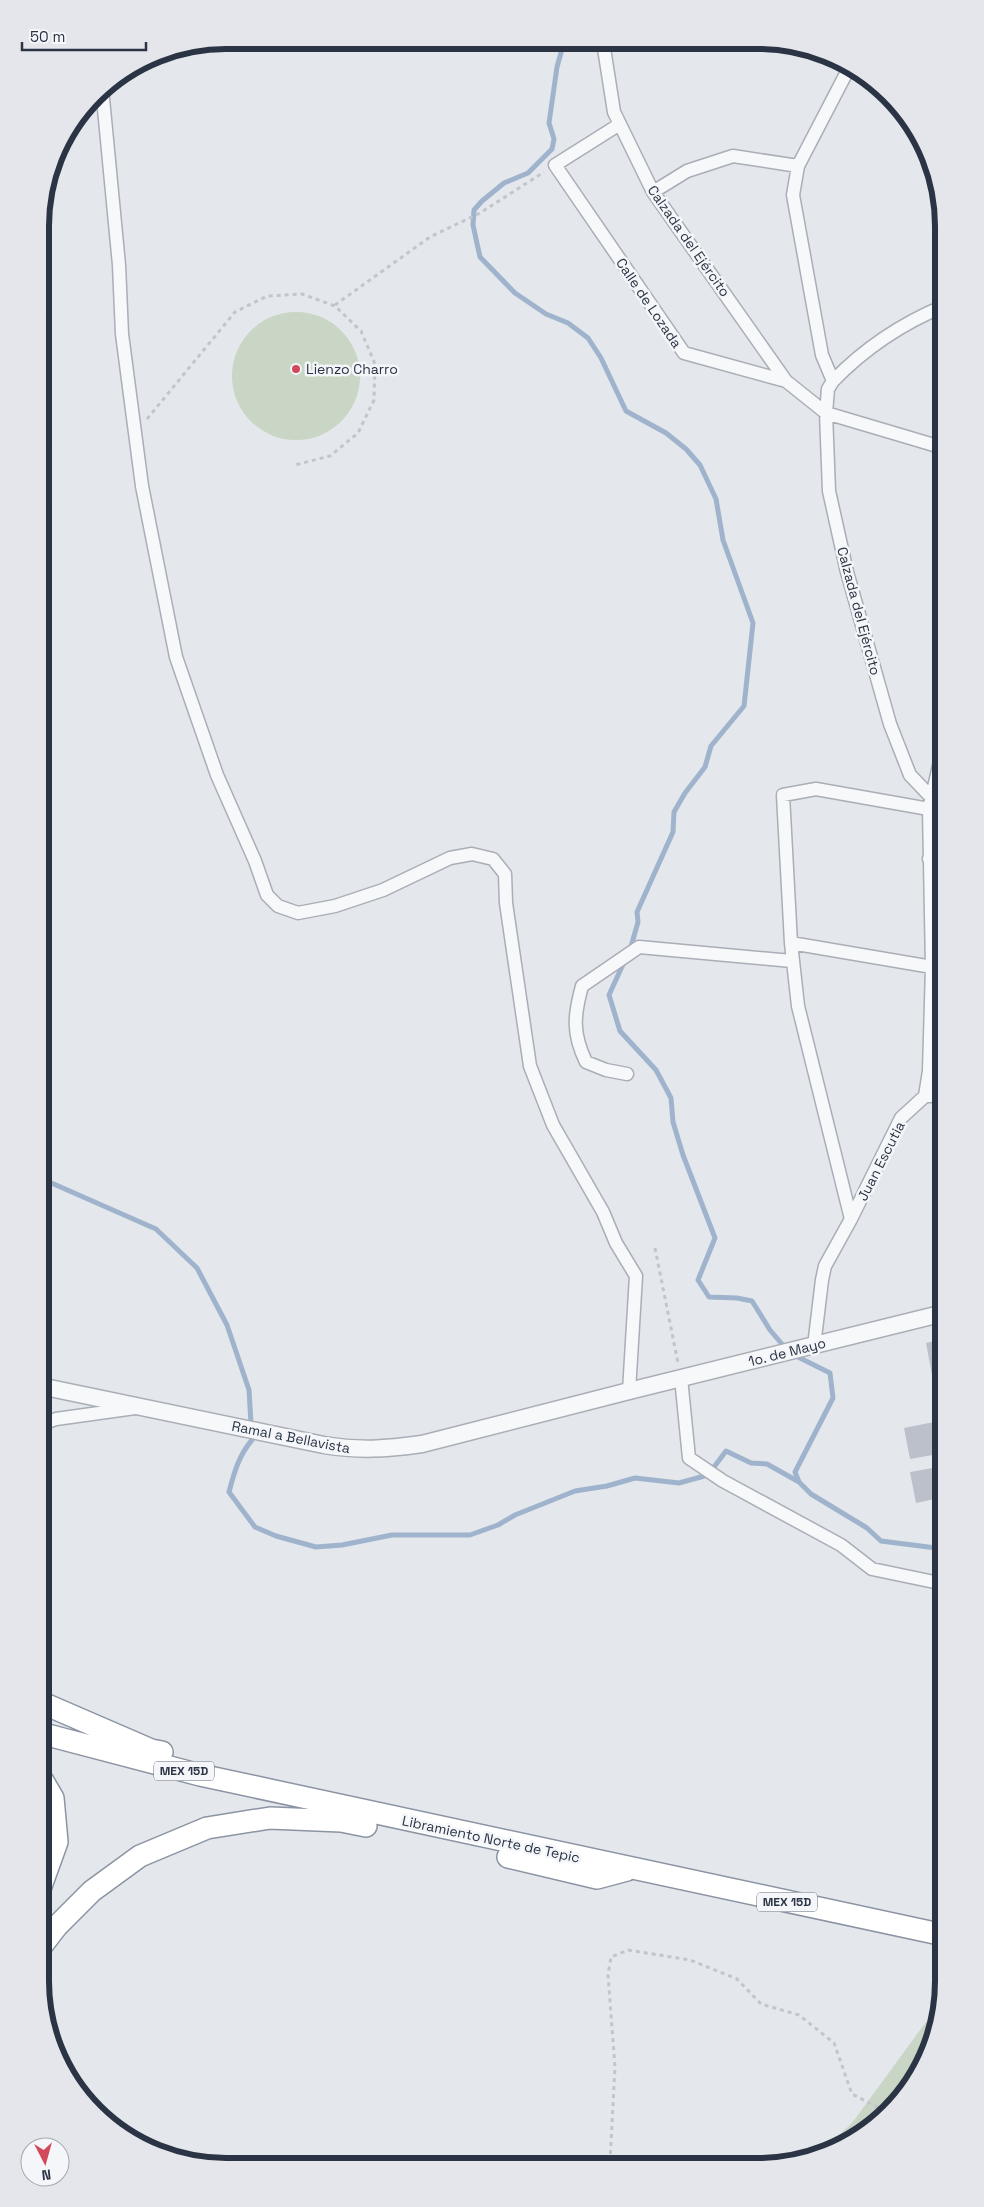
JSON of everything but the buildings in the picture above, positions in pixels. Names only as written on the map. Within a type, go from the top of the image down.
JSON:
[{"type":"highway","points":[[49,1706],[151,1750],[315,1790],[330,1803]]},
{"type":"highway","name":"Libramiento Norte de Tepic","points":[[49,1735],[200,1775],[935,1933]]},
{"type":"highway","points":[[49,1791],[53,1798],[58,1842],[49,1866]]},
{"type":"highway","points":[[49,1936],[56,1926],[92,1891],[140,1856],[207,1828],[270,1818],[341,1821],[597,1878],[630,1869]]},
{"type":"street","name":"Calzada del Ejército","points":[[604,49],[614,112],[653,192],[786,381],[826,413]]},
{"type":"street","points":[[847,73],[798,166],[793,194],[822,355],[833,381],[876,344],[935,311]]},
{"type":"street","points":[[103,99],[119,265],[122,334],[142,486],[176,657],[217,775],[255,861],[267,895],[278,906],[298,913],[335,906],[383,890],[450,858],[472,854],[493,859],[505,874],[506,903],[530,1066],[553,1125],[603,1212],[616,1243],[636,1276],[629,1390]]},
{"type":"street","points":[[555,165],[620,124]]},
{"type":"street","points":[[653,192],[687,171],[733,156],[798,166]]},
{"type":"street","name":"Calle de Lozada","points":[[555,165],[684,353],[786,381]]},
{"type":"street","name":"Calzada del Ejército","points":[[833,381],[828,388],[826,413],[829,490],[847,572],[890,724],[910,775],[935,801]]},
{"type":"street","points":[[826,413],[935,445]]},
{"type":"street","points":[[851,1219],[798,1006],[792,961],[782,795],[816,789],[935,801],[928,860],[932,967],[929,1071],[925,1096],[935,1096]]},
{"type":"street","points":[[928,860],[935,860]]},
{"type":"street","points":[[791,943],[932,967]]},
{"type":"street","points":[[627,1074],[606,1070],[586,1062],[577,1045],[574,1015],[582,986],[639,947],[792,961]]},
{"type":"street","name":"Juan Escutia","points":[[814,1346],[825,1266],[902,1118],[925,1096]]},
{"type":"street","name":"1o. de Mayo","points":[[629,1390],[935,1315]]},
{"type":"street","points":[[681,1378],[689,1458],[723,1481],[841,1544],[872,1569],[935,1582]]},
{"type":"street","name":"Ramal a Bellavista","points":[[49,1388],[272,1435],[356,1450],[390,1449],[422,1444],[629,1390]]},
{"type":"street","points":[[49,1422],[56,1419],[142,1407]]},
{"type":"path","points":[[335,306],[430,237],[480,214],[555,165]]},
{"type":"path","points":[[134,434],[235,312],[267,296],[302,294],[335,306],[361,330],[375,364],[374,400],[358,433],[330,456],[295,466]]},
{"type":"path","points":[[656,1248],[681,1378]]},
{"type":"path","points":[[610,2158],[615,2067],[608,1975],[612,1957],[628,1950],[690,1960],[737,1979],[761,2004],[799,2015],[834,2043],[852,2094],[880,2109]]},
{"type":"green space","name":"Lienzo Charro","points":[[296,312],[320,317],[341,331],[355,352],[360,376],[355,400],[341,421],[320,435],[296,440],[272,435],[251,421],[237,400],[232,376],[237,352],[251,331],[272,317]]},
{"type":"green space","points":[[932,2013],[922,2049],[899,2089],[866,2122],[832,2142],[852,2123]]},
{"type":"waterway","points":[[562,49],[557,67],[549,123],[554,139],[552,149],[528,173],[504,183],[474,210],[473,225],[480,257],[515,293],[546,314],[568,323],[588,338],[601,358],[626,411],[666,433],[686,449],[700,465],[716,499],[723,540],[753,623],[744,706],[711,746],[705,767],[685,793],[674,812],[673,832],[637,912],[638,922],[630,950]]},
{"type":"waterway","points":[[625,960],[609,995],[620,1031],[656,1070],[671,1098],[673,1122],[683,1155],[715,1238],[698,1280],[709,1297],[737,1298],[752,1301],[770,1330],[787,1350]]},
{"type":"waterway","points":[[49,1182],[156,1229],[197,1268],[227,1325],[249,1390],[252,1440],[240,1458],[229,1492],[255,1527],[276,1536],[316,1547],[342,1545],[392,1535],[470,1535],[498,1525],[515,1515],[575,1491],[607,1486],[635,1478],[679,1483],[708,1475],[726,1451],[751,1463],[767,1464],[799,1482]]},
{"type":"waterway","points":[[794,1355],[830,1373],[833,1398],[795,1472],[799,1482],[811,1494],[867,1528],[881,1541],[935,1548]]},
{"type":"place","name":"Lienzo Charro","points":[[296,369]]}]
